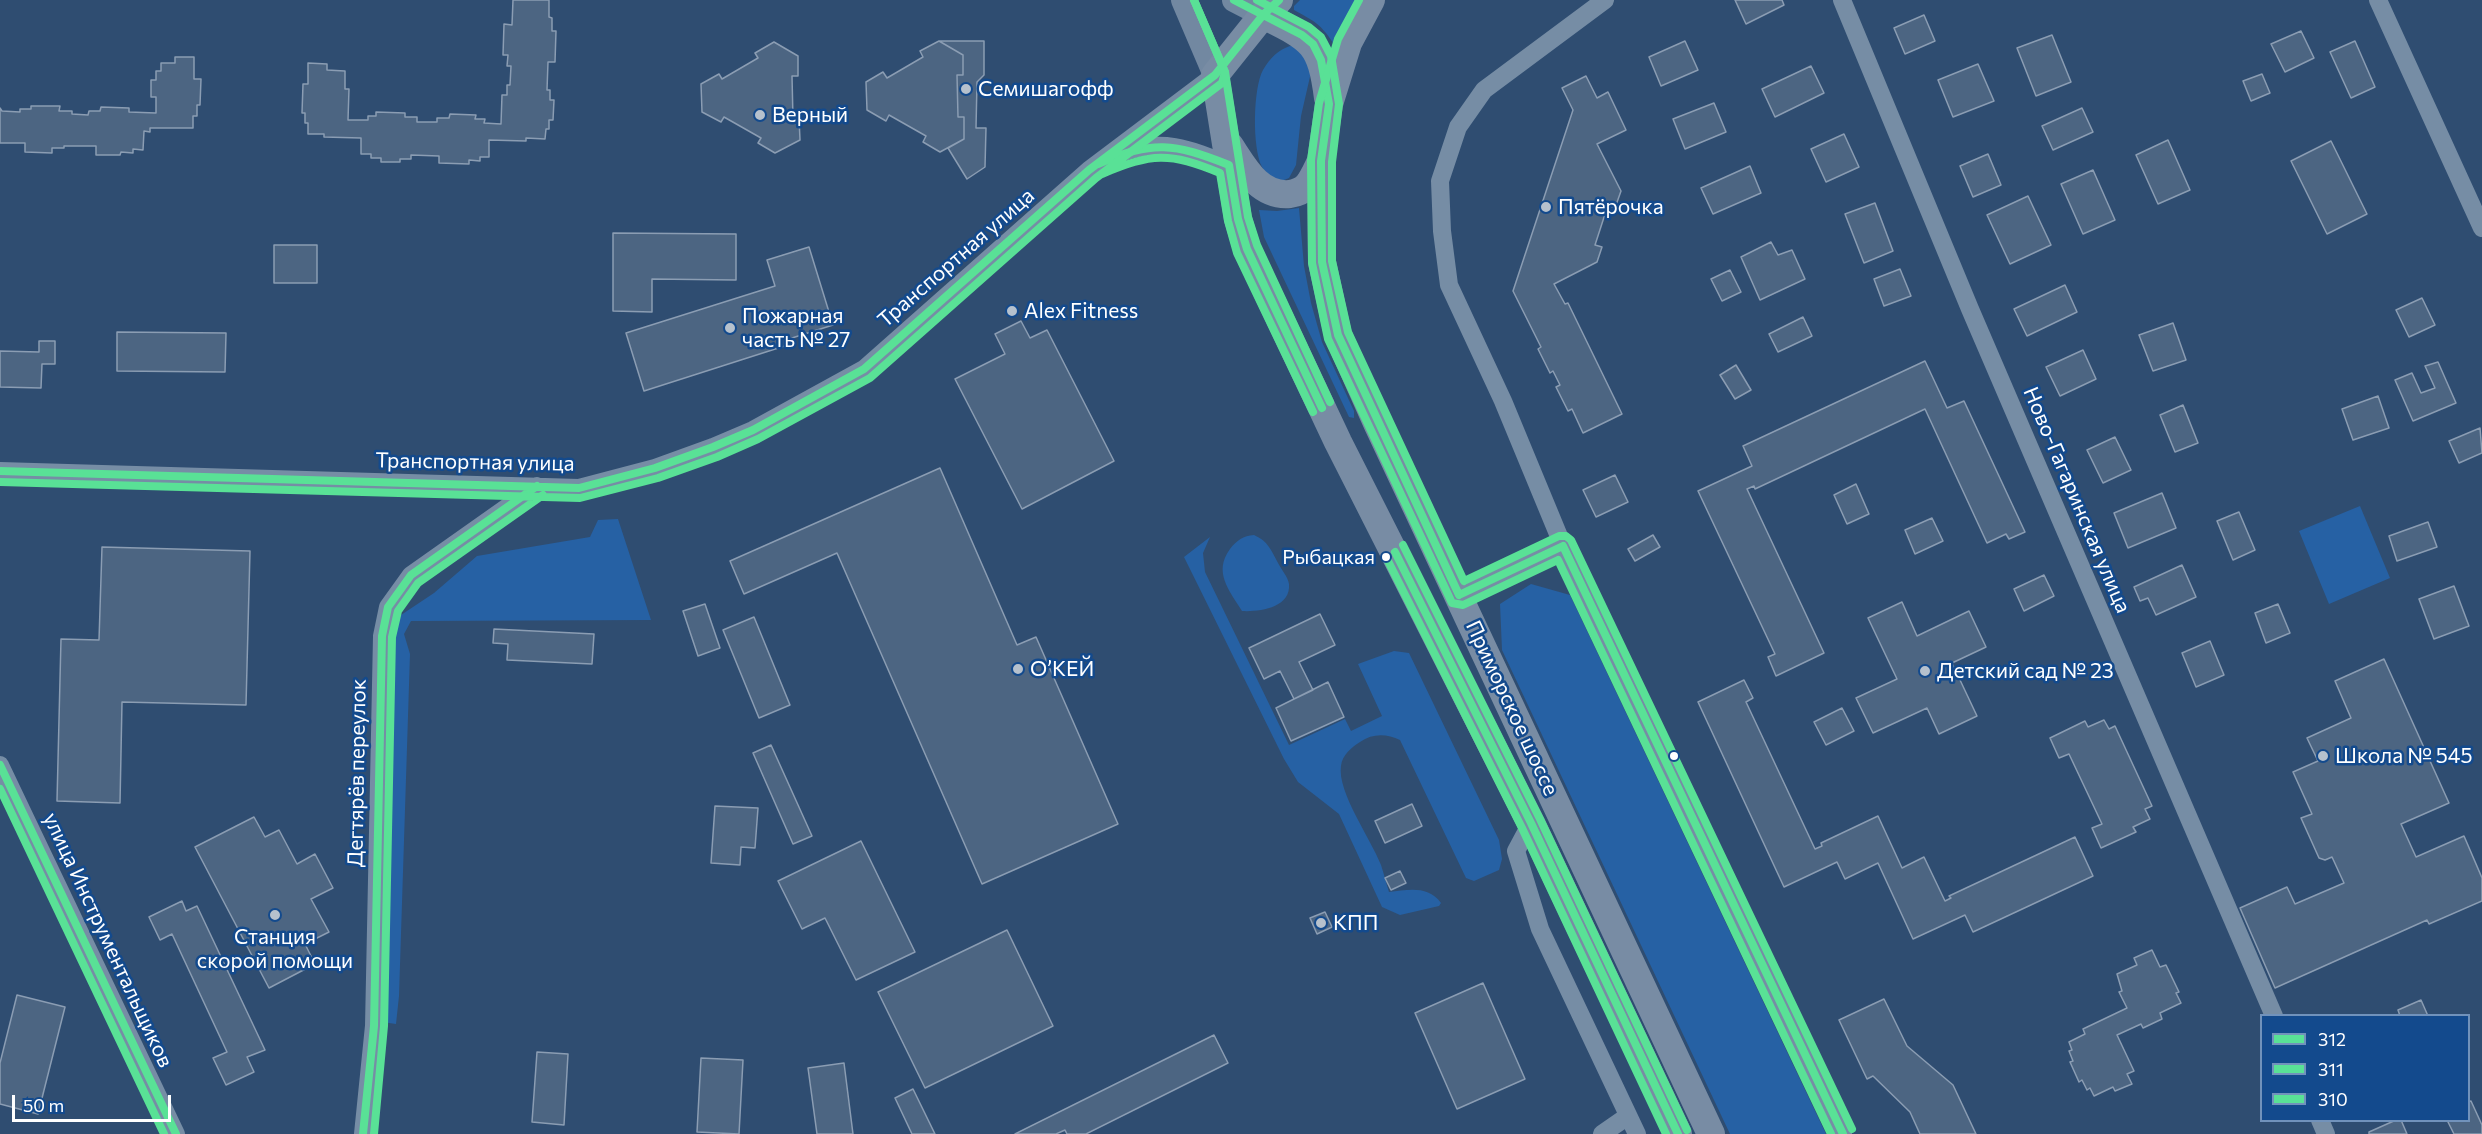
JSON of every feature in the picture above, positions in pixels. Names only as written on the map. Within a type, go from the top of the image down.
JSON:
[{"type":"highway","name":"Приморское шоссе","points":[[1371,0],[1348,43],[1329,104],[1321,161],[1322,262],[1338,335],[1377,423],[1711,1134]]},
{"type":"highway","points":[[1215,75],[1271,8],[1313,44],[1322,60],[1329,104]]},
{"type":"highway","name":"Приморское шоссе","points":[[1215,75],[1238,219],[1247,249],[1338,442],[1531,823],[1678,1134]]},
{"type":"highway","points":[[1227,151],[1251,177],[1270,191],[1281,194],[1303,189],[1308,185],[1321,161]]},
{"type":"main road","points":[[1183,0],[1215,75]]},
{"type":"main road","points":[[1234,0],[1271,8]]},
{"type":"street","points":[[1605,0],[1484,90],[1458,127],[1440,181],[1442,231],[1449,285],[1503,401],[1563,546],[1843,1134]]},
{"type":"street","name":"Ново-Гагаринская улица","points":[[1842,0],[1970,309],[2273,1014]]},
{"type":"street","points":[[2378,0],[2482,228]]},
{"type":"street","name":"Транспортная улица","points":[[0,471],[579,488],[674,462],[753,430],[864,369],[1098,164],[1215,75]]},
{"type":"street","name":"Транспортная улица","points":[[1098,164],[1125,152],[1165,144],[1203,154],[1227,151]]},
{"type":"street","name":"Дегтярёв переулок","points":[[363,1134],[374,1026],[382,636],[388,607],[411,575],[537,486]]},
{"type":"street","points":[[1459,595],[1563,546]]},
{"type":"street","name":"улица Инструментальщиков","points":[[0,765],[176,1134]]},
{"type":"street","points":[[1531,823],[1516,850],[1540,929],[1637,1134]]},
{"type":"street","points":[[1602,1134],[1628,1116]]},
{"type":"shaded area","points":[[1300,0],[1356,0],[1333,43],[1325,31],[1294,10],[1294,6]]},
{"type":"shaded area","points":[[1290,46],[1299,46],[1312,68],[1301,116],[1296,165],[1289,178],[1279,182],[1263,169],[1259,158],[1255,133],[1257,90],[1268,62]]},
{"type":"shaded area","points":[[1299,208],[1304,266],[1311,303],[1322,342],[1354,411],[1354,418],[1349,417],[1264,237],[1259,210],[1277,211]]},
{"type":"shaded area","points":[[2360,506],[2390,578],[2329,604],[2299,531]]},
{"type":"shaded area","points":[[618,519],[651,620],[411,621],[404,634],[410,654],[399,996],[396,1024],[375,1021],[385,635],[392,621],[434,593],[477,556],[590,537],[598,520]]},
{"type":"shaded area","points":[[1254,535],[1263,540],[1271,550],[1287,579],[1288,592],[1285,598],[1273,607],[1257,611],[1242,611],[1225,581],[1223,565],[1225,557],[1235,543],[1243,537]]},
{"type":"shaded area","points":[[1210,537],[1203,553],[1205,572],[1289,745],[1345,719],[1351,731],[1382,716],[1358,664],[1394,651],[1409,653],[1499,840],[1502,859],[1499,870],[1474,881],[1466,878],[1400,740],[1385,736],[1370,737],[1351,749],[1342,762],[1341,777],[1349,802],[1381,865],[1389,892],[1424,891],[1436,897],[1441,903],[1439,906],[1400,915],[1382,907],[1339,814],[1298,782],[1284,759],[1184,557]]},
{"type":"shaded area","points":[[1531,584],[1570,595],[1826,1134],[1730,1134],[1502,650],[1500,604]]},
{"type":"building","points":[[513,0],[549,0],[552,31],[556,31],[555,62],[548,62],[547,90],[550,90],[550,100],[554,100],[553,120],[549,120],[549,129],[546,129],[545,139],[489,140],[489,157],[480,157],[480,161],[469,160],[469,164],[439,163],[439,156],[411,155],[411,159],[400,159],[400,162],[381,162],[381,158],[371,158],[371,154],[361,154],[361,138],[308,134],[308,123],[305,123],[305,113],[302,113],[303,84],[308,84],[308,63],[327,64],[327,70],[345,71],[345,89],[349,89],[348,120],[368,120],[368,116],[376,116],[376,112],[405,113],[405,117],[417,117],[417,122],[437,122],[437,118],[449,118],[450,114],[476,115],[475,119],[485,119],[484,123],[501,124],[502,95],[507,95],[511,66],[507,66],[508,55],[503,55],[504,24],[512,25]]},
{"type":"building","points":[[1735,0],[1782,0],[1784,5],[1746,24]]},
{"type":"building","points":[[1924,15],[1935,41],[1905,54],[1894,28]]},
{"type":"building","points":[[2301,31],[2314,58],[2285,72],[2271,44]]},
{"type":"building","points":[[2052,35],[2071,82],[2036,96],[2017,48]]},
{"type":"building","points":[[939,41],[963,55],[963,75],[957,75],[958,117],[964,117],[964,139],[940,152],[923,142],[926,136],[889,115],[886,121],[867,110],[866,82],[883,72],[887,78],[923,57],[920,51]]},
{"type":"building","points":[[939,41],[984,41],[984,75],[977,82],[976,128],[986,128],[985,167],[967,179],[948,148],[964,139],[964,117],[958,117],[957,75],[963,75],[963,55]]},
{"type":"building","points":[[1685,41],[1698,70],[1661,86],[1649,57]]},
{"type":"building","points":[[2355,41],[2375,87],[2351,98],[2330,52]]},
{"type":"building","points":[[774,42],[798,56],[798,76],[792,76],[793,119],[799,118],[800,140],[775,153],[758,143],[761,138],[724,117],[721,122],[702,112],[701,84],[719,74],[722,79],[758,58],[755,53]]},
{"type":"building","points":[[175,57],[194,57],[194,79],[201,79],[200,105],[197,105],[197,116],[193,116],[193,128],[150,128],[150,132],[144,131],[143,150],[133,149],[133,153],[121,152],[120,155],[96,155],[96,146],[64,146],[64,148],[52,148],[52,153],[25,152],[25,143],[0,143],[0,108],[2,111],[20,112],[20,109],[31,109],[31,106],[60,106],[59,111],[88,115],[89,111],[100,111],[101,107],[129,108],[129,112],[156,113],[156,97],[151,97],[151,80],[156,80],[156,71],[161,71],[161,63],[175,63]]},
{"type":"building","points":[[1978,64],[1994,101],[1953,117],[1938,80]]},
{"type":"building","points":[[1811,66],[1824,93],[1775,117],[1762,89]]},
{"type":"building","points":[[2262,74],[2270,93],[2251,101],[2243,81]]},
{"type":"building","points":[[1586,76],[1597,98],[1608,92],[1626,130],[1597,144],[1621,191],[1615,208],[1608,205],[1595,245],[1602,247],[1597,262],[1554,284],[1565,304],[1568,303],[1622,414],[1583,433],[1572,409],[1568,411],[1556,387],[1560,385],[1553,371],[1550,373],[1538,349],[1541,347],[1513,291],[1573,110],[1562,88]]},
{"type":"building","points":[[1714,103],[1726,132],[1685,149],[1673,119]]},
{"type":"building","points":[[2082,108],[2093,132],[2053,150],[2042,126]]},
{"type":"building","points":[[1844,134],[1859,167],[1826,182],[1811,149]]},
{"type":"building","points":[[2168,140],[2190,190],[2158,204],[2136,155]]},
{"type":"building","points":[[2331,141],[2367,214],[2327,234],[2291,161]]},
{"type":"building","points":[[1988,154],[2001,185],[1973,197],[1960,166]]},
{"type":"building","points":[[1750,166],[1761,193],[1713,214],[1701,188]]},
{"type":"building","points":[[2093,170],[2115,220],[2083,234],[2061,184]]},
{"type":"building","points":[[2028,196],[2051,245],[2010,264],[1987,215]]},
{"type":"building","points":[[1875,203],[1893,251],[1864,263],[1845,214]]},
{"type":"building","points":[[613,233],[736,234],[736,280],[652,279],[652,312],[613,311]]},
{"type":"building","points":[[1771,242],[1778,255],[1792,250],[1805,279],[1760,300],[1741,257]]},
{"type":"building","points":[[274,245],[317,245],[317,283],[274,283]]},
{"type":"building","points":[[809,247],[833,325],[792,338],[794,343],[644,391],[626,333],[775,286],[767,260]]},
{"type":"building","points":[[1900,269],[1911,296],[1884,306],[1874,279]]},
{"type":"building","points":[[1730,270],[1741,292],[1722,301],[1711,279]]},
{"type":"building","points":[[2065,285],[2077,312],[2027,336],[2014,309]]},
{"type":"building","points":[[2422,298],[2435,325],[2409,337],[2396,310]]},
{"type":"building","points":[[1803,317],[1812,336],[1778,352],[1769,334]]},
{"type":"building","points":[[1021,321],[1030,338],[1047,330],[1114,461],[1022,509],[955,379],[1005,354],[995,334]]},
{"type":"building","points":[[2173,323],[2186,360],[2153,371],[2139,335]]},
{"type":"building","points":[[117,332],[226,333],[225,372],[117,371]]},
{"type":"building","points":[[39,341],[55,341],[55,364],[42,364],[41,388],[0,387],[0,351],[39,352]]},
{"type":"building","points":[[2083,350],[2096,379],[2060,396],[2046,367]]},
{"type":"building","points":[[1925,361],[1947,408],[1964,401],[2025,532],[2009,539],[2006,534],[1987,543],[1925,409],[1755,489],[1754,486],[1747,489],[1824,653],[1776,676],[1768,657],[1775,654],[1698,491],[1752,466],[1743,446]]},
{"type":"building","points":[[2438,362],[2456,403],[2413,421],[2395,380],[2412,373],[2421,393],[2435,388],[2425,366]]},
{"type":"building","points":[[1736,365],[1751,390],[1735,399],[1720,375]]},
{"type":"building","points":[[2378,396],[2389,428],[2353,440],[2342,409]]},
{"type":"building","points":[[2183,405],[2198,443],[2175,452],[2160,415]]},
{"type":"building","points":[[2480,428],[2482,453],[2459,463],[2449,441]]},
{"type":"building","points":[[2115,437],[2131,470],[2103,483],[2087,450]]},
{"type":"building","points":[[940,468],[1017,645],[1036,637],[1118,824],[982,884],[837,553],[744,594],[730,561]]},
{"type":"building","points":[[1615,475],[1628,502],[1596,517],[1583,490]]},
{"type":"building","points":[[1856,484],[1869,514],[1847,524],[1834,495]]},
{"type":"building","points":[[2162,493],[2176,528],[2128,548],[2114,513]]},
{"type":"building","points":[[2239,512],[2255,550],[2233,560],[2217,521]]},
{"type":"building","points":[[1932,518],[1943,541],[1915,554],[1905,530]]},
{"type":"building","points":[[2428,522],[2437,547],[2397,561],[2389,536]]},
{"type":"building","points":[[1653,535],[1660,547],[1635,561],[1628,549]]},
{"type":"building","points":[[102,547],[250,551],[246,705],[122,702],[120,803],[57,801],[61,639],[99,640]]},
{"type":"building","points":[[2182,565],[2196,597],[2156,615],[2148,598],[2140,601],[2134,587]]},
{"type":"building","points":[[2044,575],[2054,596],[2024,611],[2014,589]]},
{"type":"building","points":[[2454,586],[2469,626],[2434,639],[2419,599]]},
{"type":"building","name":"Детский сад № 23","points":[[1902,602],[1917,636],[1969,611],[1986,647],[1952,663],[1977,716],[1939,734],[1927,708],[1873,733],[1856,698],[1897,679],[1868,618]]},
{"type":"building","points":[[705,604],[720,648],[698,656],[683,611]]},
{"type":"building","points":[[2278,604],[2290,633],[2266,643],[2255,613]]},
{"type":"building","points":[[1320,614],[1335,645],[1299,662],[1313,690],[1294,699],[1280,671],[1264,679],[1249,648]]},
{"type":"building","points":[[754,617],[790,705],[759,718],[723,630]]},
{"type":"building","points":[[494,629],[594,634],[592,664],[507,660],[508,644],[493,643]]},
{"type":"building","points":[[2210,641],[2224,675],[2196,687],[2182,653]]},
{"type":"building","points":[[2384,659],[2449,803],[2401,824],[2416,857],[2464,836],[2482,878],[2482,901],[2429,924],[2427,920],[2275,988],[2240,908],[2287,887],[2295,904],[2344,883],[2332,857],[2325,860],[2319,858],[2301,818],[2312,814],[2293,772],[2318,761],[2307,738],[2351,718],[2335,681]]},
{"type":"building","points":[[1744,680],[1753,698],[1746,702],[1815,849],[1822,846],[1821,843],[1878,816],[1902,868],[1924,857],[1945,901],[1951,898],[1949,896],[2075,837],[2093,876],[1973,932],[1965,915],[1913,939],[1878,863],[1845,879],[1837,862],[1784,887],[1698,702]]},
{"type":"building","points":[[1328,682],[1344,717],[1291,741],[1276,708]]},
{"type":"building","points":[[1842,708],[1854,731],[1826,745],[1814,722]]},
{"type":"building","points":[[2104,720],[2109,729],[2115,726],[2152,806],[2145,809],[2150,819],[2133,827],[2136,832],[2101,848],[2092,828],[2102,824],[2069,754],[2059,758],[2050,738],[2085,721],[2088,727]]},
{"type":"building","points":[[771,745],[812,836],[793,844],[753,753]]},
{"type":"building","points":[[1412,804],[1422,826],[1385,843],[1375,821]]},
{"type":"building","points":[[715,806],[758,808],[755,848],[741,847],[740,865],[711,863]]},
{"type":"building","name":"Станция скорой помощи","points":[[254,817],[265,837],[279,830],[297,864],[315,854],[333,888],[311,899],[329,932],[305,944],[315,964],[269,988],[195,847]]},
{"type":"building","points":[[861,841],[915,952],[856,980],[825,918],[802,929],[778,881]]},
{"type":"building","points":[[1400,871],[1406,883],[1391,890],[1385,878]]},
{"type":"building","points":[[182,901],[186,911],[197,906],[265,1050],[247,1057],[254,1072],[226,1085],[213,1058],[227,1052],[172,934],[160,940],[149,917]]},
{"type":"building","name":"КПП","points":[[1325,912],[1332,927],[1317,934],[1310,918]]},
{"type":"building","points":[[1007,930],[1053,1026],[925,1088],[878,992]]},
{"type":"building","points":[[2152,950],[2160,967],[2166,965],[2179,992],[2176,993],[2181,1003],[2160,1013],[2162,1019],[2143,1028],[2141,1024],[2117,1035],[2134,1071],[2127,1074],[2132,1084],[2115,1091],[2113,1087],[2094,1096],[2090,1088],[2087,1090],[2082,1080],[2079,1082],[2070,1062],[2073,1061],[2069,1051],[2072,1050],[2069,1042],[2085,1034],[2083,1029],[2127,1008],[2119,992],[2122,991],[2117,974],[2137,965],[2134,958]]},
{"type":"building","points":[[1483,983],[1525,1079],[1457,1109],[1415,1013]]},
{"type":"building","points":[[17,995],[65,1007],[38,1114],[0,1104],[0,1063]]},
{"type":"building","points":[[1884,999],[1907,1046],[1953,1085],[1976,1134],[1920,1134],[1910,1112],[1873,1076],[1867,1079],[1839,1020]]},
{"type":"building","points":[[2421,1000],[2427,1014],[2399,1014],[2398,1010]]},
{"type":"building","points":[[1214,1035],[1228,1063],[1086,1134],[1067,1134],[1065,1130],[1056,1134],[1015,1134]]},
{"type":"building","points":[[537,1052],[568,1054],[564,1125],[532,1122]]},
{"type":"building","points":[[701,1058],[743,1060],[739,1134],[697,1132]]},
{"type":"building","points":[[844,1063],[853,1134],[817,1134],[808,1068]]},
{"type":"building","points":[[913,1089],[935,1134],[912,1134],[895,1098]]},
{"type":"building","points":[[2470,1101],[2482,1125],[2482,1134],[2454,1134],[2448,1122],[2470,1122]]},
{"type":"building","points":[[2392,1122],[2402,1122],[2407,1134],[2369,1134]]},
{"type":"transit line","name":"311","points":[[0,482],[580,498],[658,478],[717,457],[758,439],[870,378],[1096,178],[1222,83],[1225,72],[1194,0]]},
{"type":"transit line","name":"310","points":[[1194,0],[1225,72],[1248,217],[1257,245],[1330,402]]},
{"type":"transit line","name":"312","points":[[1234,0],[1302,35],[1313,44],[1321,60],[1329,104],[1321,161],[1322,262],[1338,335],[1459,595],[1563,546],[1843,1134]]},
{"type":"transit line","name":"310","points":[[1257,0],[1309,27],[1321,37],[1331,56],[1339,104],[1332,162],[1332,261],[1348,332],[1464,581],[1559,536],[1566,536],[1571,540],[1852,1129]]},
{"type":"transit line","name":"312","points":[[0,471],[579,488],[655,468],[713,447],[753,430],[864,369],[1089,170],[1215,75],[1263,15],[1279,0]]},
{"type":"transit line","name":"311","points":[[1359,0],[1338,39],[1319,103],[1311,160],[1312,263],[1328,339],[1452,603],[1463,605],[1558,560],[1831,1134]]},
{"type":"transit line","name":"312","points":[[1098,164],[1134,151],[1164,147],[1193,152],[1229,165],[1238,219],[1247,249],[1322,408]]},
{"type":"transit line","name":"311","points":[[1102,174],[1134,162],[1161,158],[1187,161],[1220,173],[1228,221],[1237,253],[1313,412]]},
{"type":"transit line","name":"312","points":[[363,1134],[374,1026],[382,636],[388,607],[411,575],[537,486]]},
{"type":"transit line","name":"311","points":[[374,1134],[384,1026],[392,637],[398,611],[418,583],[543,495]]},
{"type":"transit line","name":"310","points":[[1403,545],[1540,819],[1687,1130]]},
{"type":"transit line","name":"312","points":[[1395,552],[1531,823],[1678,1134]]},
{"type":"transit line","name":"311","points":[[1386,557],[1522,828],[1666,1134]]},
{"type":"transit line","name":"312","points":[[0,765],[176,1134]]},
{"type":"transit line","name":"311","points":[[0,789],[164,1134]]},
{"type":"place","name":"Семишагофф","points":[[966,89]]},
{"type":"place","name":"Верный","points":[[760,115]]},
{"type":"place","name":"Пятёрочка","points":[[1546,207]]},
{"type":"place","name":"Alex Fitness","points":[[1012,311]]},
{"type":"place","name":"Пожарная часть № 27","points":[[730,328]]},
{"type":"place","name":"Рыбацкая","points":[[1386,557]]},
{"type":"place","name":"О’КЕЙ","points":[[1018,669]]},
{"type":"place","name":"Детский сад № 23","points":[[1925,671]]},
{"type":"place","name":"Школа № 545","points":[[2323,756]]},
{"type":"place","name":"Станция скорой помощи","points":[[275,915]]},
{"type":"place","name":"КПП","points":[[1321,923]]}]
